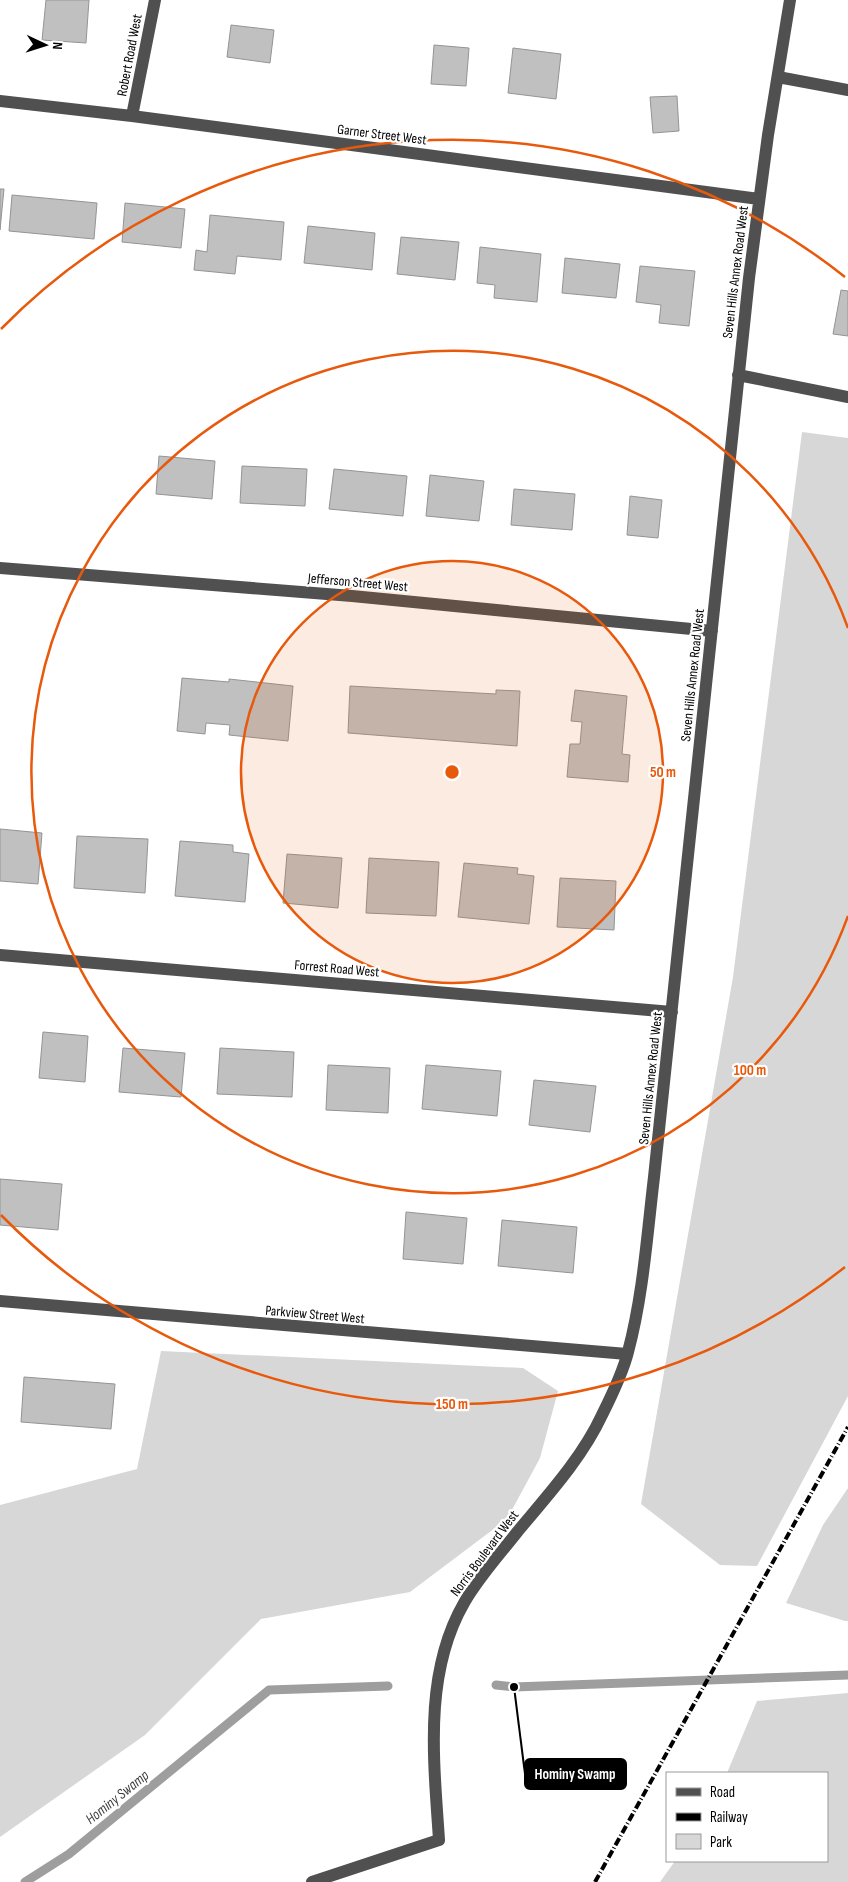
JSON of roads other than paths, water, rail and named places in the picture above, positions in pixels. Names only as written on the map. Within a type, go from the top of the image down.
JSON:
[{"type":"street","name":"Robert Road West","points":[[132,116],[155,0]]},
{"type":"street","name":"Seven Hills Annex Road West","points":[[627,1354],[638,1303],[654,1177],[723,512],[759,198],[790,0]]},
{"type":"street","points":[[778,77],[848,90]]},
{"type":"street","name":"Garner Street West","points":[[0,101],[132,116],[759,198]]},
{"type":"street","points":[[738,376],[848,397]]},
{"type":"street","name":"Jefferson Street West","points":[[0,568],[342,595],[712,631]]},
{"type":"street","name":"Forrest Road West","points":[[0,955],[672,1012]]},
{"type":"street","name":"Parkview Street West","points":[[0,1301],[627,1354]]},
{"type":"street","name":"Norris Boulevard West","points":[[312,1882],[439,1840],[434,1771],[435,1696],[447,1641],[464,1603],[496,1559],[575,1461],[602,1417],[627,1354]]},
{"type":"waterway","name":"Hominy Swamp","points":[[496,1685],[514,1687],[848,1675]]},
{"type":"waterway","name":"Hominy Swamp","points":[[25,1882],[69,1854],[269,1690],[388,1686]]},
{"type":"railway","points":[[595,1882],[848,1427]]},
{"type":"place","name":"Hominy Swamp","points":[[514,1687]]}]
